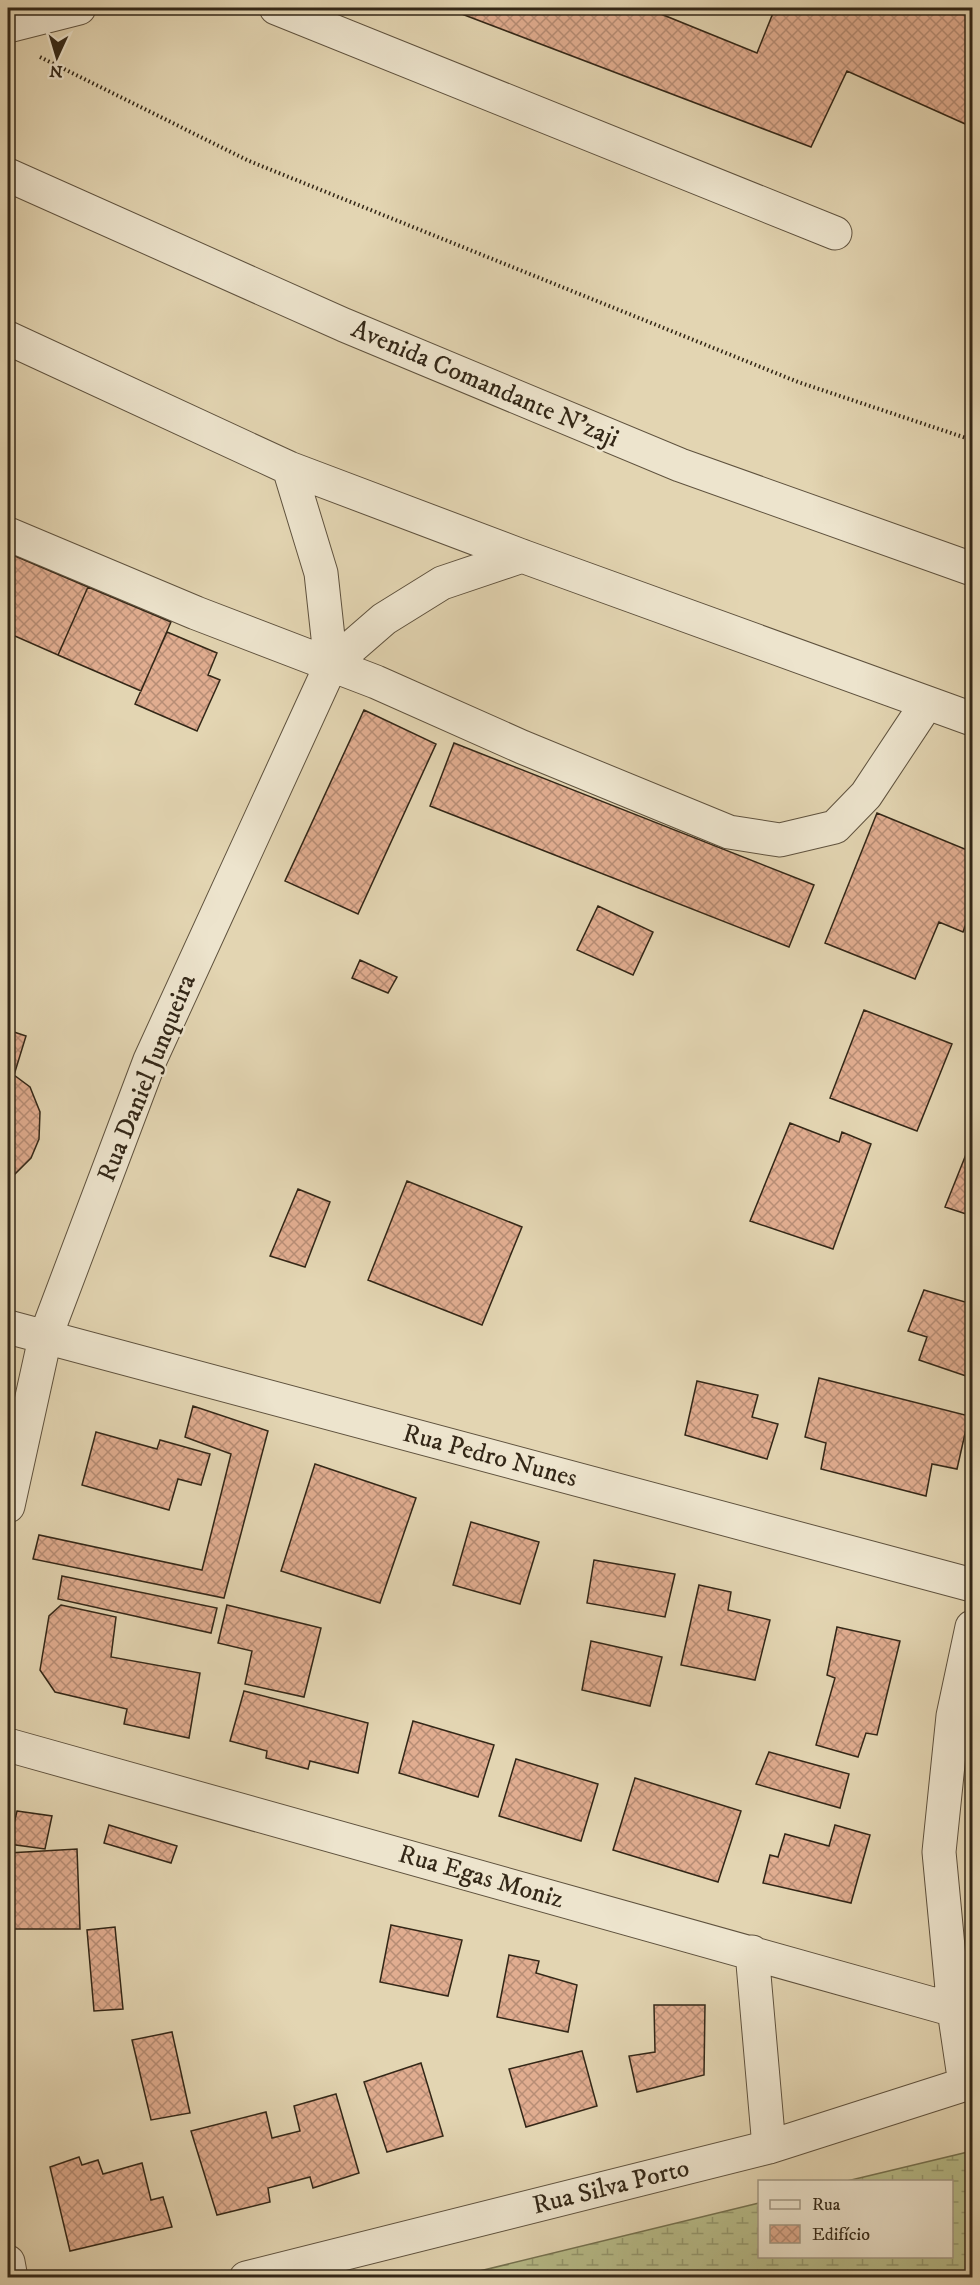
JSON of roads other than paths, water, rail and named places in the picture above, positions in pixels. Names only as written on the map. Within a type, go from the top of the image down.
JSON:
[{"type":"street","points":[[12,20],[79,8]]},
{"type":"street","points":[[276,8],[835,233]]},
{"type":"street","name":"Avenida Comandante N'zaji","points":[[8,175],[344,325],[680,465],[972,569]]},
{"type":"street","points":[[8,338],[289,468],[522,556],[972,719]]},
{"type":"street","points":[[289,468],[321,573],[331,665]]},
{"type":"street","points":[[8,534],[196,613],[376,682],[522,747],[729,832],[780,840],[835,827],[866,795],[927,703]]},
{"type":"street","name":"Rua Daniel Junqueira","points":[[8,1506],[45,1338],[150,1060],[331,665],[384,619],[442,584],[522,556]]},
{"type":"street","name":"Rua Pedro Nunes","points":[[8,1327],[972,1585]]},
{"type":"street","points":[[969,2083],[954,2010],[939,1852],[953,1716],[972,1628]]},
{"type":"street","name":"Rua Egas Moniz","points":[[8,1745],[954,2010]]},
{"type":"street","points":[[752,1952],[769,2147]]},
{"type":"street","name":"Rua Silva Porto","points":[[246,2277],[769,2147],[969,2083]]},
{"type":"street","points":[[8,2262],[11,2277]]}]
